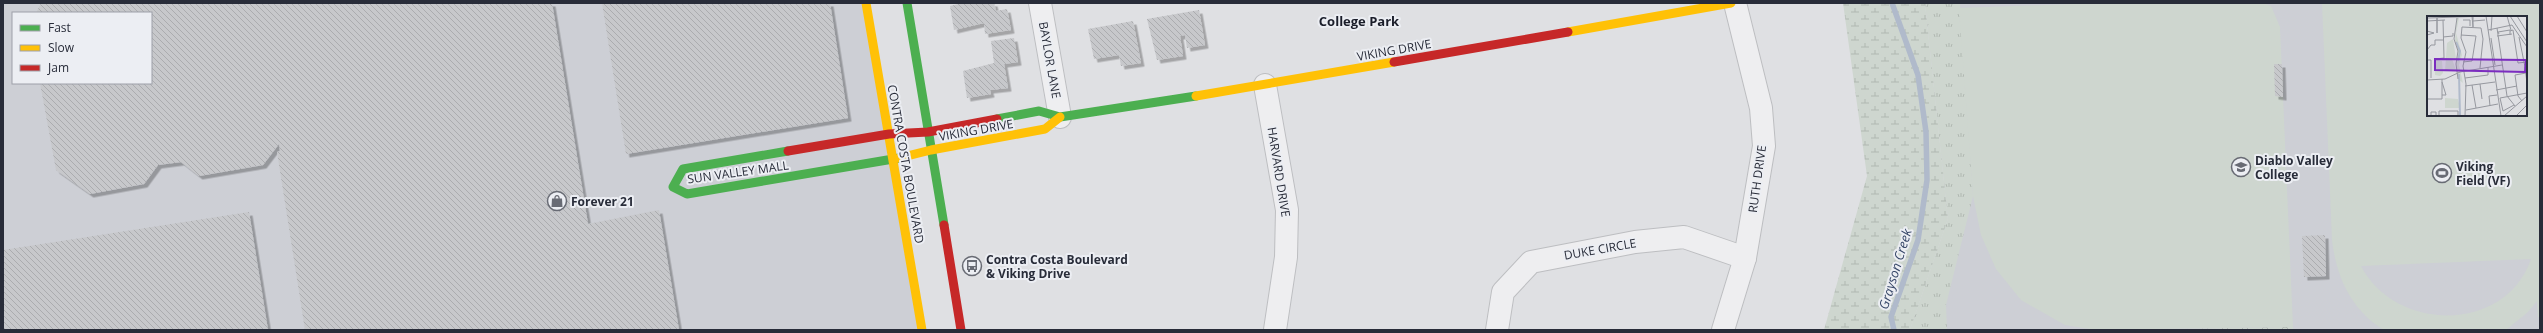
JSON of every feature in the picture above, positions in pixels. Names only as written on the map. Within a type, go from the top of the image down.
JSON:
[{"type":"street","name":"CONTRA COSTA BOULEVARD","points":[[866,3],[922,330]]},
{"type":"street","points":[[906,3],[961,330]]},
{"type":"street","name":"BAYLOR LANE","points":[[1040,3],[1060,117]]},
{"type":"street","name":"VIKING DRIVE","points":[[889,134],[928,132],[1039,111],[1060,117],[1265,85],[1731,3]]},
{"type":"street","name":"RUTH DRIVE","points":[[1723,330],[1745,258],[1764,146],[1761,108],[1735,3]]},
{"type":"street","name":"HARVARD DRIVE","points":[[1265,85],[1287,210],[1286,257],[1275,330]]},
{"type":"street","name":"VIKING DRIVE","points":[[893,160],[931,150],[1045,130],[1060,117]]},
{"type":"street","name":"SUN VALLEY MALL","points":[[889,134],[682,169],[673,187],[687,194],[893,160]]},
{"type":"street","name":"DUKE CIRCLE","points":[[1497,330],[1503,292],[1531,262],[1635,242],[1684,237],[1745,258]]},
{"type":"shaded area","points":[[3,3],[866,3],[921,330],[3,330]]},
{"type":"shaded area","name":"Diablo Valley College","points":[[1925,3],[2540,3],[2540,330],[1910,330],[1948,219]]},
{"type":"green space","points":[[1843,3],[1925,3],[1948,219],[1910,330],[1824,330],[1867,176]]},
{"type":"green space","points":[[1925,3],[1960,3],[1973,196],[1946,305],[1947,330],[1910,330],[1948,219]]},
{"type":"green space","points":[[2101,3],[2263,3],[2271,6],[2280,27],[2293,327],[2096,330],[2065,325],[2021,300],[1996,269],[1981,235],[1973,196],[1959,8]]},
{"type":"green space","name":"Viking Field (VF)","points":[[2322,3],[2540,3],[2540,317],[2538,317],[2537,301],[2528,312],[2506,330],[2384,330],[2372,322],[2354,302],[2342,279],[2334,253],[2332,240]],"holes":[[[2531,259],[2518,283],[2499,301],[2475,311],[2450,315],[2424,313],[2399,304],[2377,288],[2361,266]]]},
{"type":"green space","points":[[2293,327],[2293,330],[2182,329]]},
{"type":"building","points":[[41,3],[552,3],[588,224],[659,210],[679,330],[305,330],[277,152],[280,151],[279,144],[263,165],[199,176],[181,162],[158,165],[144,184],[90,194],[56,170],[40,84],[152,84],[152,12],[36,12]]},
{"type":"building","points":[[602,3],[830,3],[848,118],[626,154]]},
{"type":"building","points":[[963,3],[994,3],[996,11],[1007,9],[1011,30],[985,34],[984,23],[954,30],[950,6]]},
{"type":"building","points":[[1199,10],[1205,45],[1187,48],[1185,35],[1180,36],[1183,56],[1157,60],[1147,19]]},
{"type":"building","points":[[1133,21],[1141,63],[1121,66],[1119,55],[1094,59],[1088,29]]},
{"type":"building","points":[[1014,38],[1018,62],[1004,64],[1008,88],[990,90],[991,94],[967,98],[963,71],[994,63],[991,41]]},
{"type":"building","points":[[2274,64],[2282,64],[2283,97],[2275,96]]},
{"type":"building","points":[[249,212],[268,330],[3,330],[3,250]]},
{"type":"building","points":[[2325,235],[2326,276],[2304,277],[2302,236]]},
{"type":"waterway","name":"Grayson Creek","points":[[1892,3],[1918,75],[1926,132],[1927,180],[1918,240],[1891,317],[1894,330]]},
{"type":"traffic: fast","points":[[907,3],[944,225]]},
{"type":"traffic: fast","points":[[997,119],[1039,111],[1060,117],[1196,96]]},
{"type":"traffic: fast","points":[[788,151],[683,169],[673,187],[687,194],[899,158]]},
{"type":"traffic: slow","points":[[866,3],[922,330]]},
{"type":"traffic: slow","points":[[1568,32],[1731,3]]},
{"type":"traffic: slow","points":[[1196,96],[1394,62]]},
{"type":"traffic: slow","points":[[899,158],[931,150],[1045,129],[1060,117]]},
{"type":"traffic: jam","points":[[1394,62],[1568,32]]},
{"type":"traffic: jam","points":[[788,151],[889,134],[928,132],[997,119]]},
{"type":"traffic: jam","points":[[944,225],[961,330]]},
{"type":"place","name":"Diablo Valley College","points":[[2241,167]]},
{"type":"place","name":"Viking Field (VF)","points":[[2442,173]]},
{"type":"place","name":"Forever 21","points":[[557,201]]},
{"type":"place","name":"Contra Costa Boulevard & Viking Drive","points":[[972,266]]},
{"type":"district","name":"College Park","points":[[1359,21]]}]
